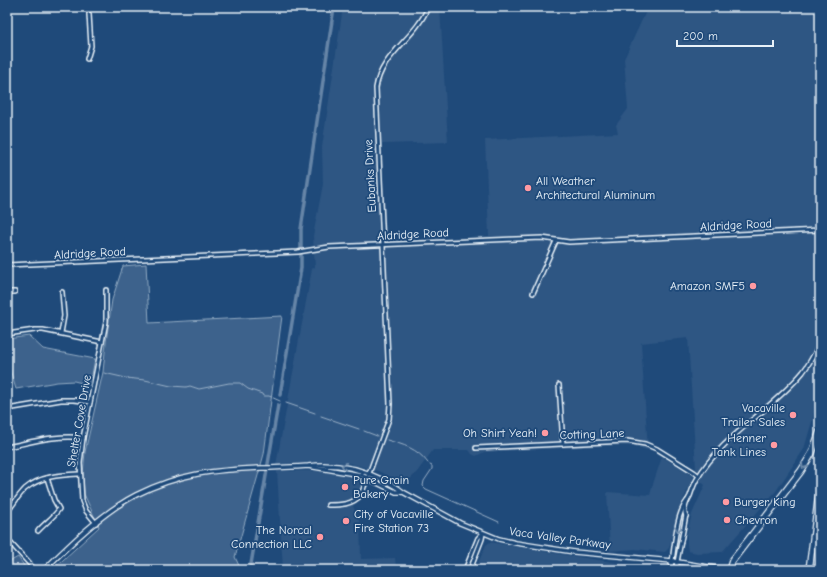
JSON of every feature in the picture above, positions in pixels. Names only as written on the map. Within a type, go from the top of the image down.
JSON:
[{"type":"highway","points":[[729,570],[732,561],[801,471],[812,453],[820,431]]},
{"type":"highway","points":[[809,570],[820,486]]},
{"type":"street","name":"Eubanks Drive","points":[[328,505],[346,504],[357,499],[363,490],[370,473],[389,419],[390,404],[376,96],[377,83],[386,63],[419,24],[428,7]]},
{"type":"street","points":[[88,59],[91,46],[89,14]]},
{"type":"street","name":"Aldridge Road","points":[[7,265],[303,252],[329,247],[531,238],[569,242],[820,230]]},
{"type":"street","points":[[533,293],[556,240]]},
{"type":"street","name":"Shelter Cove Drive","points":[[96,523],[86,511],[82,501],[79,474],[83,438],[107,315],[106,290]]},
{"type":"street","points":[[7,292],[15,292]]},
{"type":"street","points":[[61,333],[64,316],[62,292]]},
{"type":"street","points":[[7,334],[35,330],[61,333],[102,342]]},
{"type":"street","points":[[670,570],[683,506],[688,500],[699,476],[723,446],[768,407],[796,380],[811,360],[820,343]]},
{"type":"street","points":[[559,385],[562,444]]},
{"type":"street","points":[[7,409],[60,400],[90,402]]},
{"type":"street","points":[[7,447],[61,437],[83,438]]},
{"type":"street","name":"Cotting Lane","points":[[476,448],[627,441],[645,444],[657,449],[699,476]]},
{"type":"street","name":"Vaca Valley Parkway","points":[[44,570],[62,552],[115,508],[135,496],[174,479],[210,471],[319,465],[353,467],[370,473],[398,487],[403,492],[448,516],[483,533],[516,544],[574,552],[672,561],[726,570]]},
{"type":"street","name":"Vaca Valley Parkway","points":[[308,466],[352,473],[368,478],[396,492],[403,492]]},
{"type":"street","points":[[7,512],[25,490],[37,482],[58,475],[79,474]]},
{"type":"street","points":[[38,531],[51,517],[58,513],[59,510],[47,478]]},
{"type":"street","points":[[676,570],[688,500]]},
{"type":"street","points":[[465,570],[478,538],[483,533]]},
{"type":"street","points":[[470,570],[483,533]]},
{"type":"street","points":[[7,539],[35,570]]},
{"type":"shaded area","points":[[343,7],[440,7],[448,142],[382,144],[386,235],[388,239],[392,241],[489,236],[485,140],[618,133],[616,125],[628,109],[624,59],[648,7],[820,7],[820,384],[813,418],[804,449],[776,491],[722,552],[697,553],[688,551],[687,545],[687,534],[692,514],[705,485],[700,481],[696,468],[688,338],[641,343],[648,450],[629,446],[604,446],[484,452],[476,456],[469,450],[433,450],[417,472],[404,485],[378,471],[348,463],[334,462],[276,465],[312,269],[315,267],[313,236],[323,184],[322,147]]},
{"type":"shaded area","points":[[146,264],[149,323],[282,316],[264,454],[235,557],[241,570],[52,570],[99,527],[84,494],[83,474],[85,452],[103,372],[112,300],[123,266]]},
{"type":"shaded area","points":[[29,336],[43,349],[95,359],[90,385],[74,381],[57,382],[16,389],[7,360],[7,339]]},
{"type":"shaded area","points":[[662,457],[686,471],[692,476],[693,479],[681,504],[669,548],[665,552],[635,549],[610,551],[607,492],[650,495]]},
{"type":"shaded area","points":[[277,471],[322,471],[358,478],[370,484],[363,496],[353,506],[360,523],[361,559],[395,558],[396,567],[390,570],[283,570]]},
{"type":"shaded area","points":[[490,542],[663,570],[475,570],[486,545]]},
{"type":"shaded area","points":[[18,557],[25,567],[25,570],[7,570],[7,566],[11,561]]},
{"type":"waterway","points":[[280,395],[301,268],[301,229],[334,7]]},
{"type":"waterway","points":[[104,373],[171,386],[190,386],[199,389],[229,383],[240,383],[248,389],[262,394],[263,396],[269,396],[280,401]]},
{"type":"waterway","points":[[286,403],[315,413]]},
{"type":"waterway","points":[[250,570],[278,405]]},
{"type":"waterway","points":[[321,416],[359,429]]},
{"type":"waterway","points":[[364,431],[377,436]]},
{"type":"waterway","points":[[387,440],[415,450],[428,463]]},
{"type":"waterway","points":[[430,465],[432,466],[432,469],[424,481],[423,486],[426,489],[499,522]]},
{"type":"waterway","points":[[625,567],[652,570]]},
{"type":"place","name":"All Weather Architectural Aluminum","points":[[528,188]]},
{"type":"place","name":"Amazon SMF5","points":[[753,286]]},
{"type":"place","name":"Vacaville Trailer Sales","points":[[793,415]]},
{"type":"place","name":"Oh Shirt Yeah!","points":[[545,433]]},
{"type":"place","name":"Henner Tank Lines","points":[[774,445]]},
{"type":"place","name":"Pure Grain Bakery","points":[[345,487]]},
{"type":"place","name":"Burger King","points":[[726,502]]},
{"type":"place","name":"Chevron","points":[[727,520]]},
{"type":"place","name":"City of Vacaville Fire Station 73","points":[[346,521]]},
{"type":"place","name":"The Norcal Connection LLC","points":[[320,537]]}]
